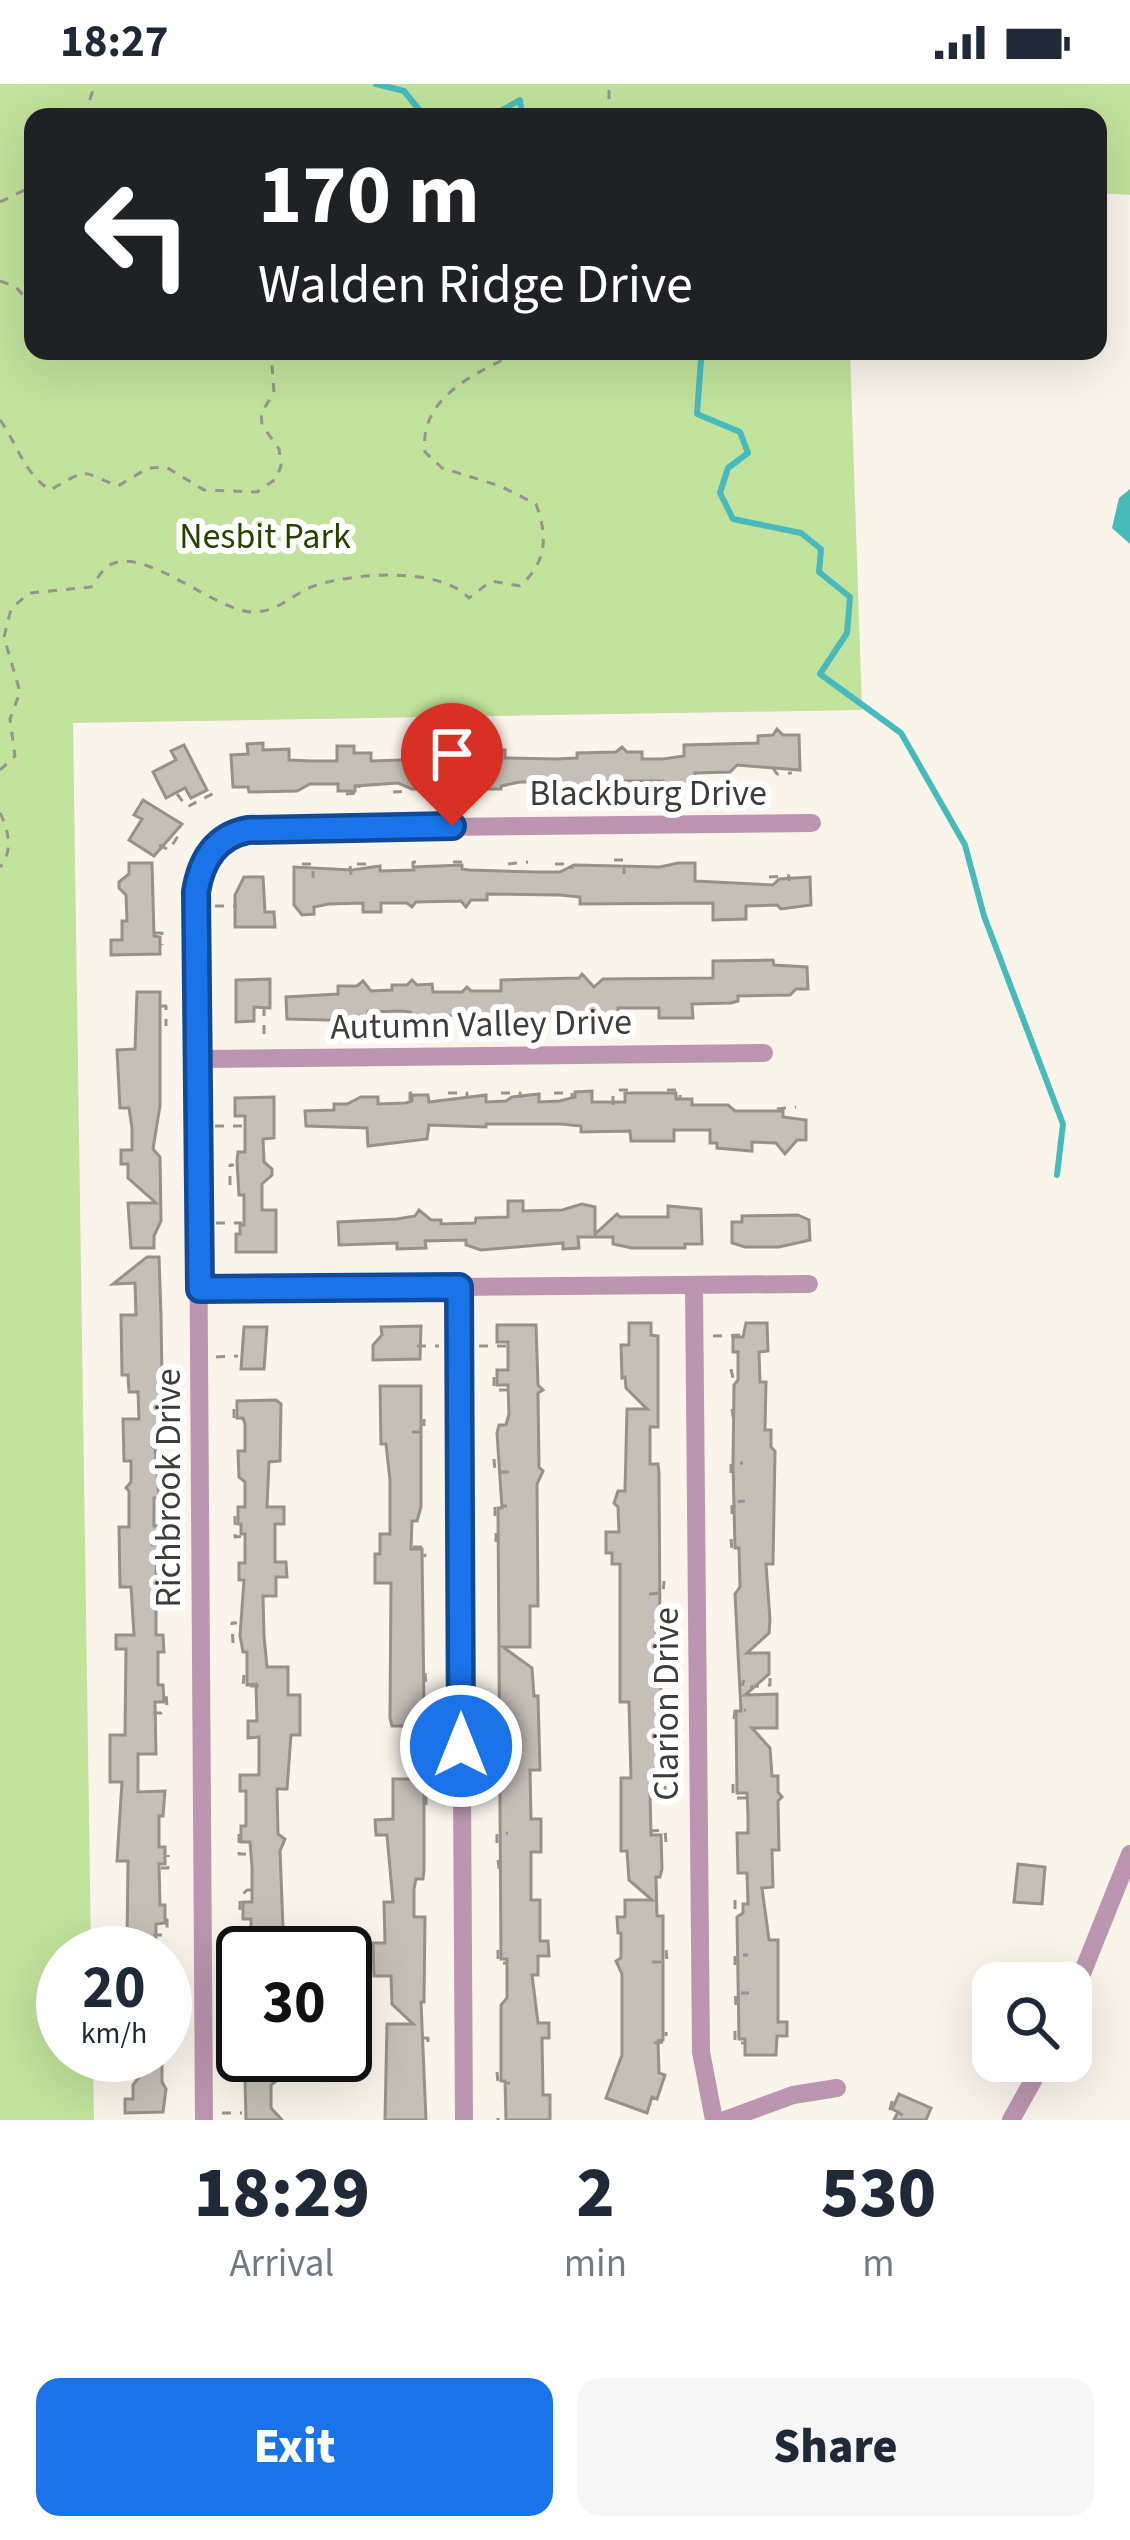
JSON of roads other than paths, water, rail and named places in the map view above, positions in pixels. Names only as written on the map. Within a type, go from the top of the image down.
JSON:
[{"type":"street","name":"Blackburg Drive","points":[[206,858],[232,834],[260,829],[812,824]]},
{"type":"street","name":"Richbrook Drive","points":[[206,858],[196,892],[212,2117]]},
{"type":"street","name":"Autumn Valley Drive","points":[[198,1059],[764,1053]]},
{"type":"street","points":[[200,1289],[809,1284]]},
{"type":"street","name":"Clarion Drive","points":[[694,1285],[700,2031],[703,2074],[714,2120]]},
{"type":"street","points":[[459,1287],[464,2120]]},
{"type":"street","points":[[1087,1962],[1130,1854]]},
{"type":"street","points":[[1011,2120],[1032,2082]]},
{"type":"street","points":[[725,2120],[793,2095],[836,2088]]},
{"type":"water","points":[[1130,489],[1130,544],[1112,528],[1119,498]]},
{"type":"waterway","points":[[376,84],[404,91],[418,108]]},
{"type":"waterway","points":[[506,108],[520,100],[521,108]]},
{"type":"waterway","points":[[701,360],[697,414],[740,432],[748,453],[728,468],[720,493],[733,519],[801,533],[821,549],[819,572],[850,597],[847,633],[820,674],[901,733],[965,845],[984,916],[1063,1124],[1057,1175]]},
{"type":"park label","name":"Nesbit Park","points":[[265,535]]}]
